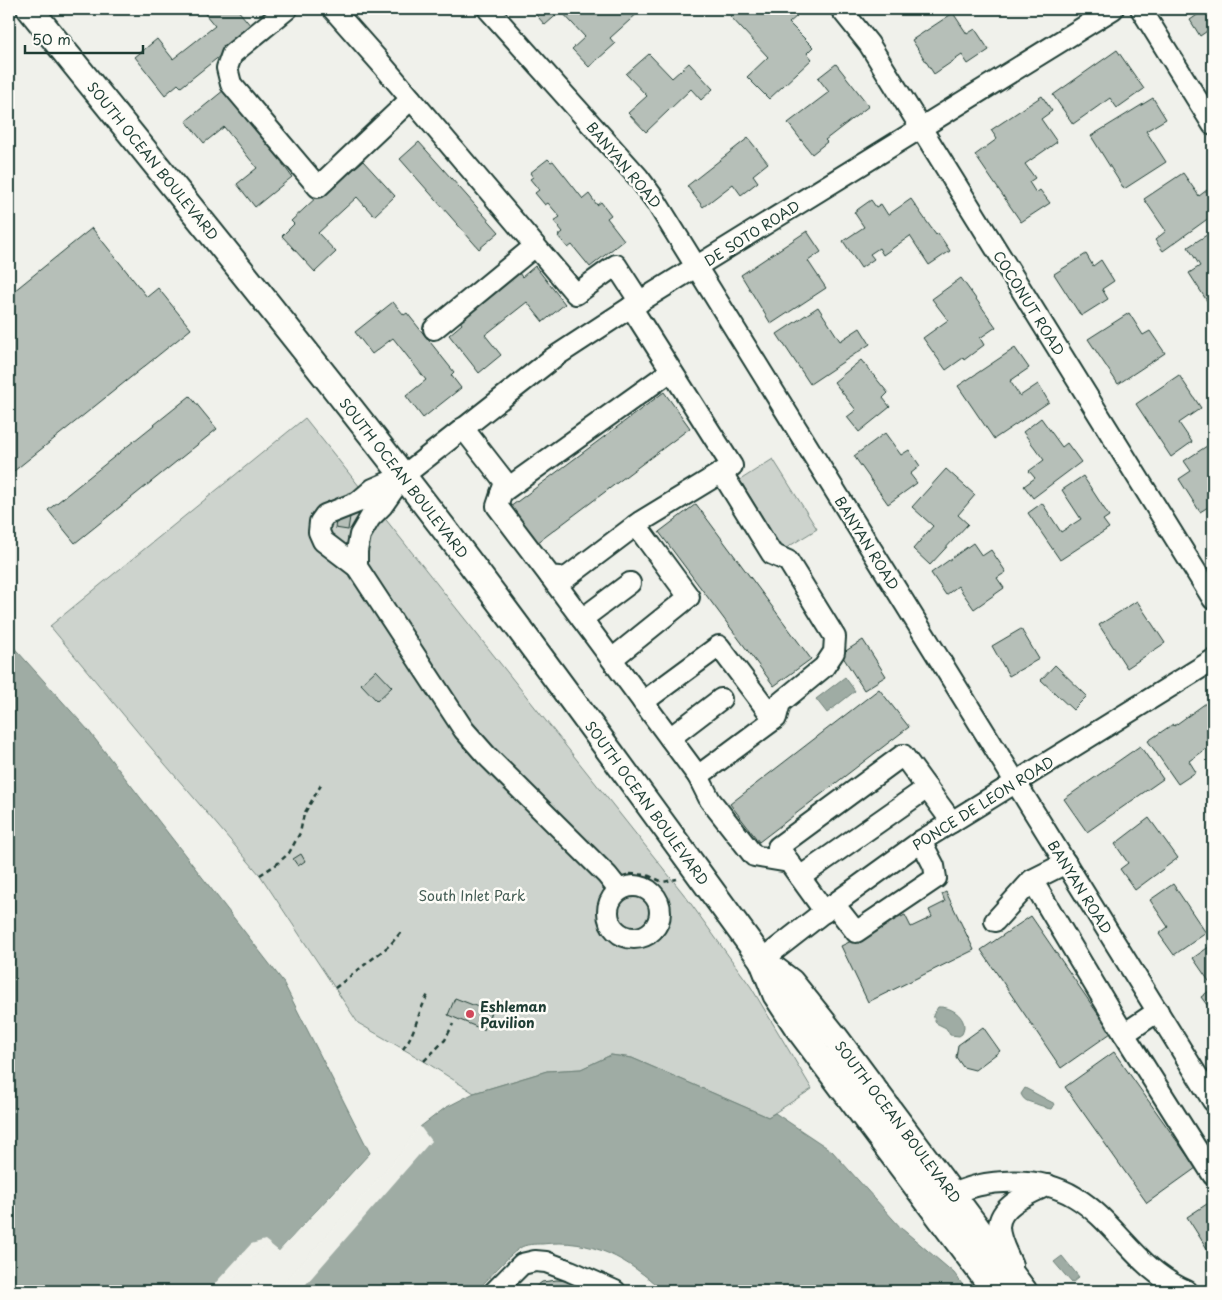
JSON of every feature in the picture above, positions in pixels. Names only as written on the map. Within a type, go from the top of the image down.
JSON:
[{"type":"main road","name":"SOUTH OCEAN BOULEVARD","points":[[30,9],[243,272],[403,476],[506,610],[762,960],[790,982],[835,1038],[942,1201],[995,1291]]},
{"type":"main road","name":"SOUTH OCEAN BOULEVARD","points":[[942,1201],[1023,1289]]},
{"type":"street","points":[[287,9],[232,54],[227,68],[232,84],[318,187],[411,99]]},
{"type":"street","points":[[332,9],[576,294],[616,265],[671,371],[732,466],[636,526],[566,578],[550,576]]},
{"type":"street","name":"BANYAN ROAD","points":[[488,9],[638,177],[655,200],[1213,1101]]},
{"type":"street","name":"COCONUT ROAD","points":[[841,9],[869,44],[1213,600]]},
{"type":"street","name":"DE SOTO ROAD","points":[[403,476],[553,358],[635,304],[1113,9]]},
{"type":"street","points":[[1141,9],[1213,125]]},
{"type":"street","points":[[434,330],[535,246]]},
{"type":"street","points":[[501,493],[671,371]]},
{"type":"street","points":[[463,428],[505,482],[497,506],[698,776],[710,800],[754,856],[795,870]]},
{"type":"street","points":[[698,776],[774,719],[780,703],[824,667],[834,652],[836,637],[788,561],[772,554],[722,473]]},
{"type":"street","points":[[357,567],[360,535],[370,518],[382,506],[403,476]]},
{"type":"street","points":[[403,476],[373,489],[358,502],[325,515],[320,522],[319,532],[323,541],[357,567],[464,730],[492,761],[607,875],[619,890]]},
{"type":"street","points":[[612,659],[689,597],[636,526]]},
{"type":"street","points":[[582,619],[630,582]]},
{"type":"street","points":[[643,702],[719,646],[774,719]]},
{"type":"street","name":"PONCE DE LEON ROAD","points":[[762,960],[921,841],[1213,660]]},
{"type":"street","points":[[670,738],[721,699]]},
{"type":"street","points":[[921,841],[934,866],[936,878],[856,932],[829,908],[795,870],[778,847],[903,755],[952,822]]},
{"type":"street","points":[[795,870],[927,788]]},
{"type":"street","points":[[995,921],[1032,880],[1066,863]]},
{"type":"street","points":[[1032,880],[1124,1034],[1213,1175]]},
{"type":"street","points":[[1124,1034],[1158,1011]]},
{"type":"street","points":[[942,1201],[972,1187],[994,1182],[1019,1181],[1048,1185],[1070,1194],[1090,1206],[1154,1269],[1187,1291]]},
{"type":"street","points":[[1023,1289],[1001,1238],[1000,1223],[1004,1214],[1016,1201],[1048,1185]]},
{"type":"street","points":[[495,1291],[522,1264],[535,1261],[546,1262],[570,1271],[614,1291]]},
{"type":"path","points":[[260,875],[277,864],[289,853],[300,833],[304,814],[321,785]]},
{"type":"path","points":[[607,875],[639,874],[663,882],[670,882],[697,872]]},
{"type":"path","points":[[335,988],[390,945],[401,932]]},
{"type":"path","points":[[404,1049],[415,1030],[417,1017],[429,993]]},
{"type":"path","points":[[424,1061],[445,1040],[453,1024]]},
{"type":"green space","name":"South Inlet Park","points":[[305,418],[686,897],[751,987],[812,1089],[768,1117],[632,1058],[611,1055],[581,1069],[547,1071],[474,1093],[424,1061],[358,1023],[260,875],[50,626]]},
{"type":"green space","points":[[773,459],[817,529],[783,550],[740,480]]},
{"type":"shaded area","points":[[9,642],[88,730],[282,980],[370,1153],[279,1251],[265,1241],[218,1291],[9,1291]]},
{"type":"shaded area","points":[[845,677],[855,691],[827,713],[816,699]]},
{"type":"shaded area","points":[[938,1007],[949,1009],[958,1014],[964,1023],[962,1034],[959,1036],[950,1035],[946,1028],[936,1023],[933,1015]]},
{"type":"shaded area","points":[[611,1055],[632,1058],[768,1117],[775,1113],[832,1151],[901,1228],[954,1273],[967,1291],[663,1291],[623,1260],[608,1253],[577,1244],[560,1243],[531,1244],[522,1247],[514,1252],[476,1291],[279,1291],[403,1154],[420,1127],[445,1108],[474,1093],[547,1071],[581,1069]]},
{"type":"shaded area","points":[[1025,1088],[1055,1104],[1052,1109],[1024,1099],[1021,1094]]},
{"type":"shaded area","points":[[1062,1256],[1079,1277],[1072,1283],[1054,1262]]},
{"type":"pier","points":[[419,1125],[431,1141],[300,1291],[277,1291],[402,1152]]},
{"type":"pier","points":[[372,1152],[372,1155],[281,1253],[278,1254],[265,1244],[222,1291],[208,1291],[251,1244],[265,1240],[279,1251]]},
{"type":"building","points":[[201,9],[237,9],[251,26],[238,36],[240,40],[181,87],[178,84],[165,95],[135,57],[157,39],[173,59],[215,26]]},
{"type":"building","points":[[593,9],[595,11],[598,9],[638,9],[640,11],[610,38],[615,44],[589,67],[572,49],[585,37],[561,11],[545,25],[532,10]]},
{"type":"building","points":[[737,9],[790,9],[797,16],[789,23],[813,47],[807,53],[812,59],[769,99],[747,77],[768,57],[730,16]]},
{"type":"building","points":[[1206,9],[1213,9],[1213,27],[1200,36],[1190,20]]},
{"type":"building","points":[[953,13],[967,34],[975,29],[989,50],[968,64],[962,55],[934,74],[912,40]]},
{"type":"building","points":[[1117,50],[1144,89],[1117,108],[1110,98],[1073,124],[1053,95]]},
{"type":"building","points":[[649,54],[672,78],[689,63],[713,89],[701,100],[691,89],[646,132],[628,113],[647,96],[626,74]]},
{"type":"building","points":[[836,64],[869,106],[825,140],[827,142],[812,154],[788,123],[829,92],[818,78]]},
{"type":"building","points":[[224,90],[285,161],[282,163],[292,177],[255,207],[237,184],[257,168],[224,127],[204,143],[186,121]]},
{"type":"building","points":[[1042,96],[1052,111],[1041,119],[1057,142],[1025,164],[1035,178],[1029,182],[1036,193],[1040,190],[1050,203],[1021,222],[975,155],[997,139],[991,130]]},
{"type":"building","points":[[1153,98],[1166,119],[1146,131],[1166,162],[1124,189],[1091,136]]},
{"type":"building","points":[[748,138],[768,163],[753,175],[758,182],[741,195],[733,184],[703,207],[687,186]]},
{"type":"building","points":[[419,142],[499,232],[479,249],[400,159]]},
{"type":"building","points":[[548,159],[551,162],[553,161],[583,199],[589,194],[597,205],[601,202],[611,215],[607,218],[624,240],[590,267],[572,245],[568,248],[558,236],[563,232],[554,221],[560,217],[548,203],[545,205],[535,193],[539,190],[530,179],[533,177],[530,173]]},
{"type":"building","points":[[363,161],[395,196],[374,216],[357,197],[318,233],[336,252],[315,272],[282,236],[294,224],[291,221],[347,169],[350,172]]},
{"type":"building","points":[[1183,173],[1199,196],[1207,190],[1213,199],[1213,215],[1163,251],[1155,240],[1166,231],[1144,199]]},
{"type":"building","points":[[911,199],[936,235],[938,233],[950,251],[929,265],[910,236],[883,255],[879,248],[870,254],[874,259],[861,268],[843,241],[864,227],[854,212],[871,200],[876,207],[881,204],[888,215]]},
{"type":"building","points":[[92,228],[147,297],[158,288],[191,329],[9,475],[9,295]]},
{"type":"building","points":[[807,231],[821,252],[808,261],[826,288],[771,324],[741,275]]},
{"type":"building","points":[[1213,231],[1213,297],[1207,301],[1189,273],[1200,266],[1188,247]]},
{"type":"building","points":[[1086,254],[1093,266],[1101,260],[1114,281],[1102,289],[1108,299],[1081,316],[1054,274]]},
{"type":"building","points":[[535,266],[565,304],[543,322],[527,302],[485,335],[501,355],[479,373],[449,335],[462,324],[460,321],[519,273],[522,277]]},
{"type":"building","points":[[961,278],[996,327],[980,338],[984,345],[964,360],[963,358],[946,370],[923,338],[948,320],[932,299]]},
{"type":"building","points":[[393,302],[404,315],[407,313],[454,372],[451,375],[461,388],[423,418],[406,396],[426,380],[393,338],[372,354],[355,332]]},
{"type":"building","points":[[818,307],[840,341],[860,328],[870,344],[810,384],[777,334]]},
{"type":"building","points":[[1129,313],[1143,335],[1150,331],[1165,353],[1118,384],[1088,339]]},
{"type":"building","points":[[1015,348],[1029,368],[1010,381],[1020,396],[1038,384],[1049,402],[994,439],[958,386]]},
{"type":"building","points":[[861,360],[888,393],[883,398],[890,407],[859,432],[847,417],[856,410],[834,382]]},
{"type":"building","points":[[1179,375],[1201,408],[1179,423],[1192,442],[1171,457],[1136,404]]},
{"type":"building","points":[[664,392],[690,428],[537,543],[510,507]]},
{"type":"building","points":[[190,396],[217,429],[75,543],[48,510]]},
{"type":"building","points":[[1041,418],[1062,447],[1067,443],[1081,462],[1033,498],[1024,486],[1035,478],[1029,471],[1044,460],[1023,432]]},
{"type":"building","points":[[885,433],[901,455],[909,450],[920,466],[910,474],[917,483],[888,504],[854,456]]},
{"type":"building","points":[[1213,442],[1213,504],[1200,512],[1179,479],[1191,471],[1184,461]]},
{"type":"building","points":[[946,469],[975,495],[958,515],[968,524],[930,565],[913,549],[933,526],[912,507]]},
{"type":"building","points":[[1083,476],[1109,516],[1103,520],[1109,528],[1060,560],[1028,513],[1042,503],[1061,532],[1081,519],[1062,490]]},
{"type":"building","points":[[696,504],[811,659],[774,686],[659,532]]},
{"type":"building","points":[[337,515],[350,517],[348,530],[335,528]]},
{"type":"building","points":[[973,543],[982,556],[991,550],[1006,572],[997,578],[1004,588],[974,609],[958,586],[946,595],[931,573]]},
{"type":"building","points":[[1137,601],[1165,643],[1127,668],[1099,625]]},
{"type":"building","points":[[1021,629],[1039,659],[1009,676],[992,646]]},
{"type":"building","points":[[863,640],[886,676],[864,690],[841,654]]},
{"type":"building","points":[[1055,665],[1087,696],[1073,710],[1041,680]]},
{"type":"building","points":[[376,670],[392,687],[377,701],[361,684]]},
{"type":"building","points":[[879,689],[909,727],[759,842],[730,804]]},
{"type":"building","points":[[1213,698],[1213,753],[1209,747],[1189,761],[1196,772],[1178,784],[1148,741],[1173,724],[1174,726]]},
{"type":"building","points":[[1140,746],[1163,779],[1087,832],[1064,799]]},
{"type":"building","points":[[1149,818],[1178,858],[1135,890],[1120,869],[1128,863],[1115,844]]},
{"type":"building","points":[[301,854],[305,861],[298,866],[293,859]]},
{"type":"building","points":[[1173,884],[1206,933],[1174,955],[1159,934],[1168,927],[1150,900]]},
{"type":"building","points":[[946,892],[974,950],[868,1002],[841,946],[905,915],[911,927],[932,917],[929,910],[945,902],[942,894]]},
{"type":"building","points":[[1031,916],[1111,1033],[1061,1068],[981,950]]},
{"type":"building","points":[[1213,944],[1213,987],[1193,958]]},
{"type":"building","points":[[1213,988],[1213,1013],[1201,997]]},
{"type":"building","name":"Eshleman Pavilion","points":[[455,998],[491,1012],[484,1030],[448,1015]]},
{"type":"building","points":[[983,1027],[1000,1051],[975,1070],[963,1067],[956,1057],[958,1045]]},
{"type":"building","points":[[1114,1052],[1196,1168],[1147,1203],[1065,1087]]},
{"type":"building","points":[[1213,1200],[1213,1258],[1187,1217]]},
{"type":"building","points":[[557,1280],[573,1281],[599,1291],[530,1291],[542,1282]]},
{"type":"place","name":"Eshleman Pavilion","points":[[470,1014]]}]
